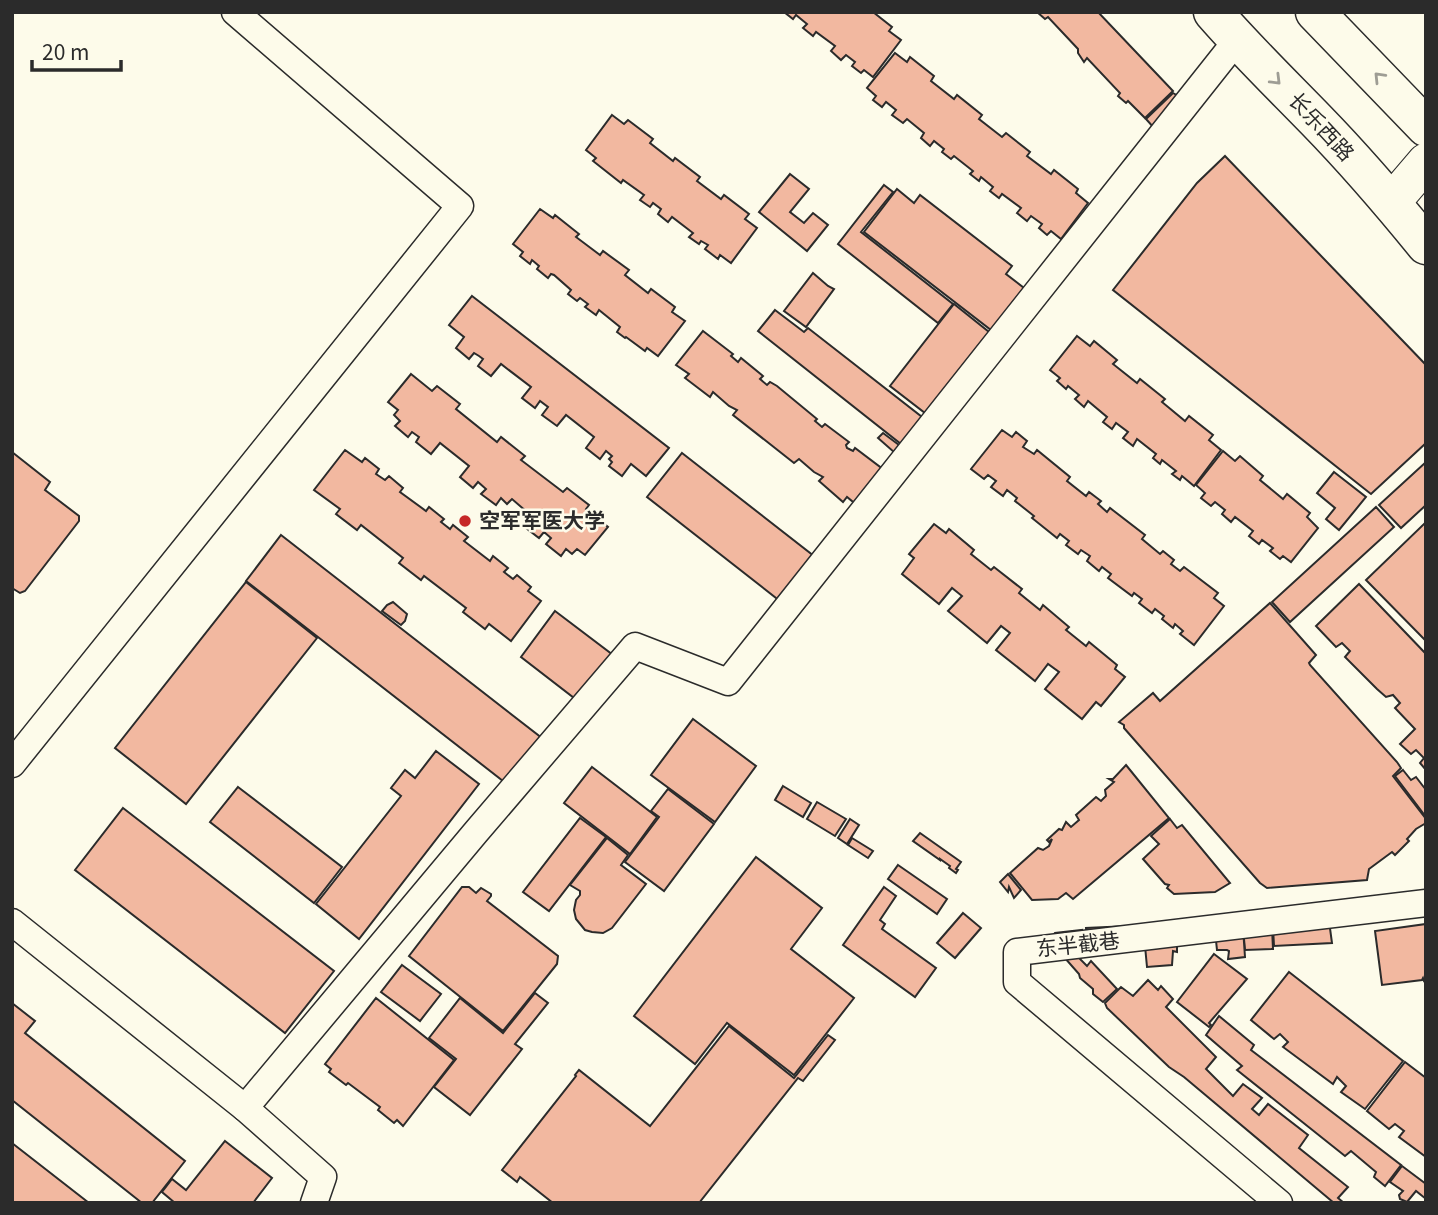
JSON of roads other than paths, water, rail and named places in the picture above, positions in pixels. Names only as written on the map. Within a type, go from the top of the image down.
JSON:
[{"type":"main road","name":"长乐西路","points":[[1213,12],[1319,123],[1425,242]]},
{"type":"main road","points":[[1315,12],[1426,127]]},
{"type":"main road","points":[[1391,203],[1426,162]]},
{"type":"street","points":[[12,764],[460,206],[235,12]]},
{"type":"street","points":[[245,1108],[635,646],[728,682],[1237,40]]},
{"type":"street","name":"东半截巷","points":[[1279,1203],[1017,982],[1017,952],[1426,904]]},
{"type":"street","points":[[12,922],[245,1108],[323,1177],[314,1203]]},
{"type":"place","name":"空军军医大学","points":[[465,521]]}]
